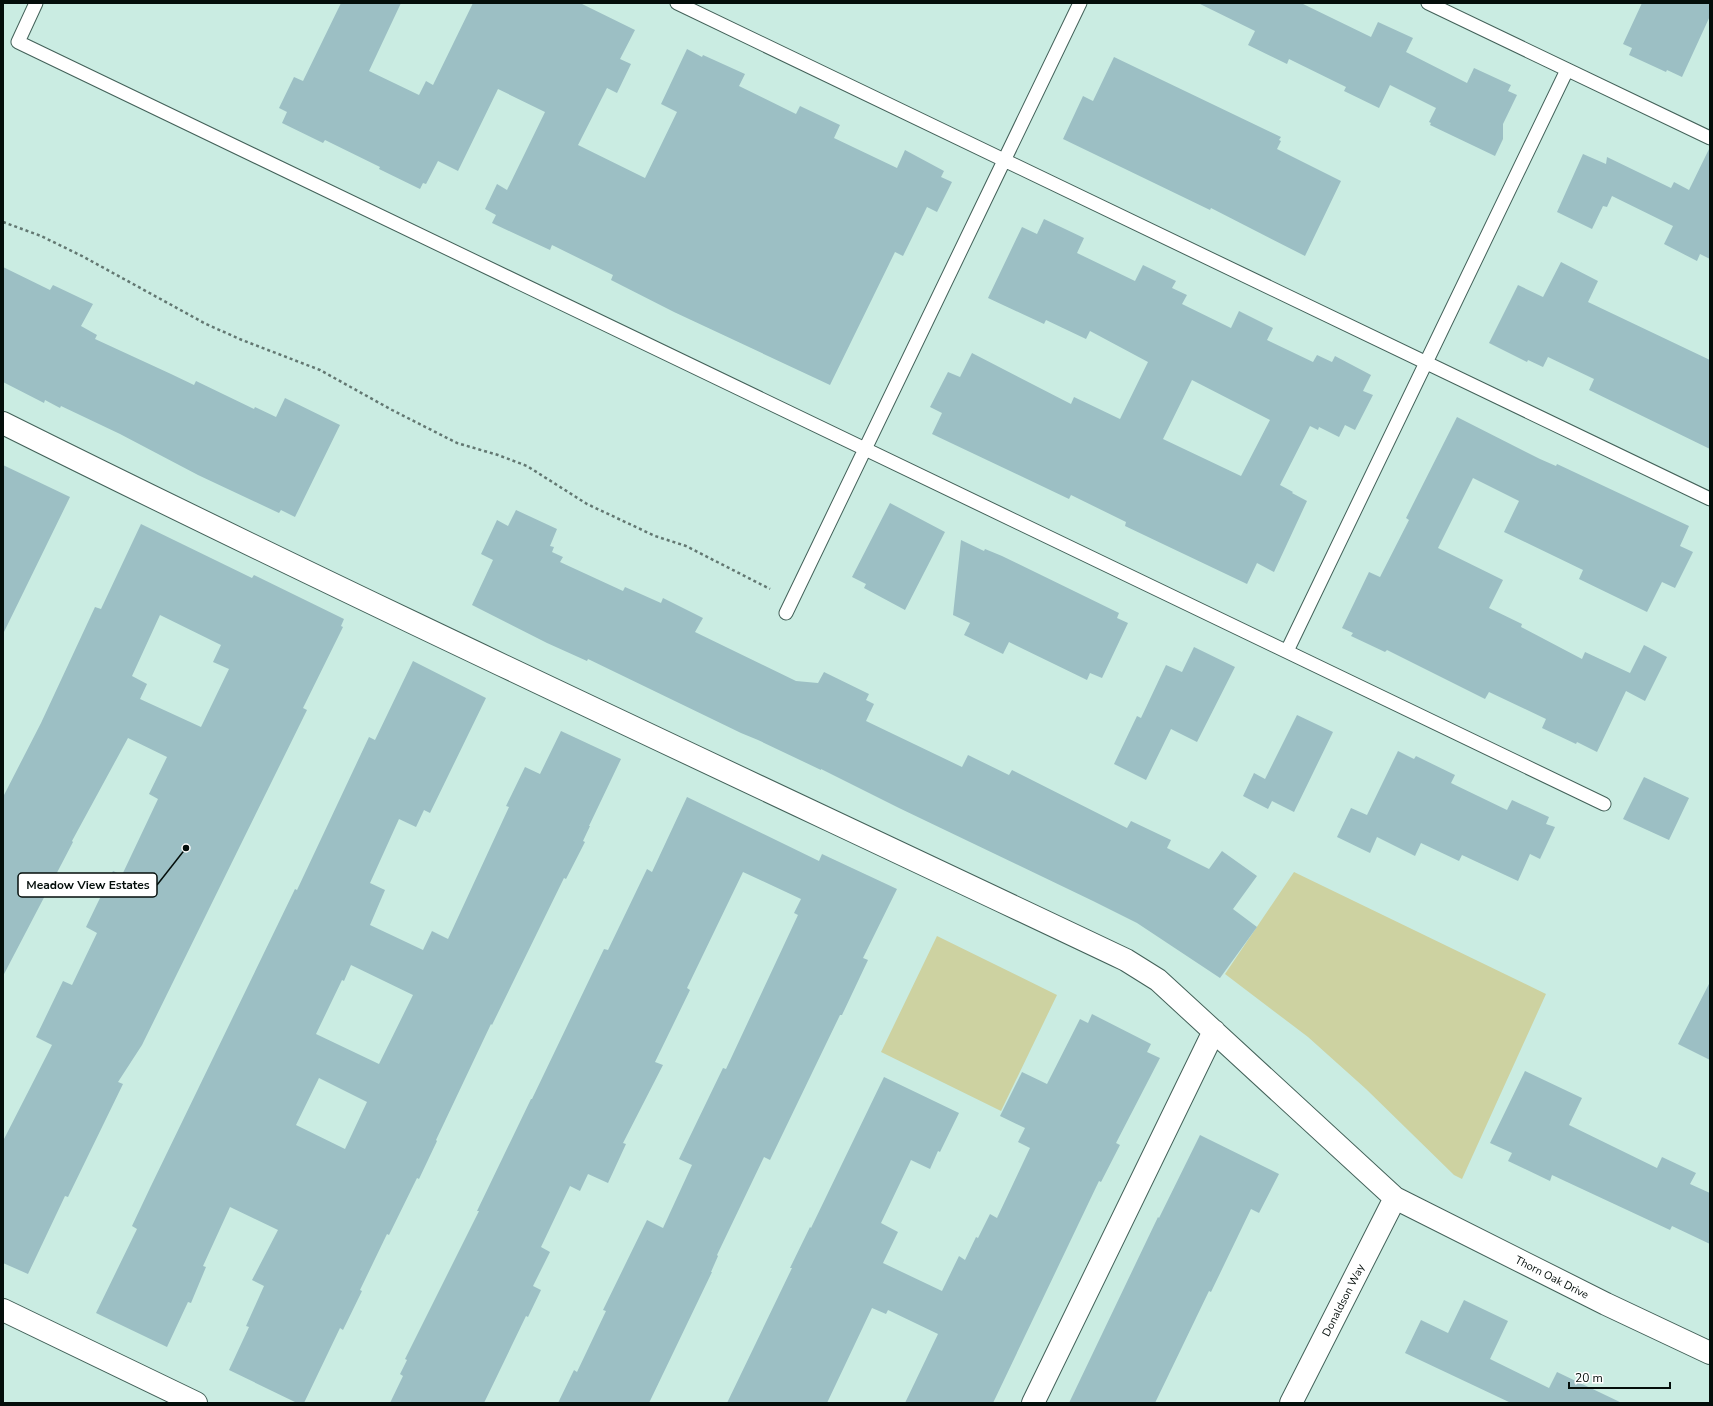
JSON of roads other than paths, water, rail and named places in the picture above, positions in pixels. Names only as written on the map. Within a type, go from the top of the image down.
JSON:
[{"type":"street","name":"Thorn Oak Drive","points":[[3,423],[119,481],[668,744],[1126,960],[1158,980],[1395,1198],[1606,1304],[1710,1353]]},
{"type":"street","points":[[1033,1403],[1214,1031]]},
{"type":"street","name":"Donaldson Way","points":[[1291,1403],[1395,1198]]},
{"type":"street","points":[[3,1310],[196,1403]]},
{"type":"lane","points":[[36,3],[18,42],[1604,804]]},
{"type":"lane","points":[[677,3],[1710,499]]},
{"type":"lane","points":[[786,613],[1080,3]]},
{"type":"lane","points":[[1428,3],[1710,138]]},
{"type":"lane","points":[[1287,651],[1567,70]]},
{"type":"place","name":"Meadow View Estates","points":[[186,848]]}]
